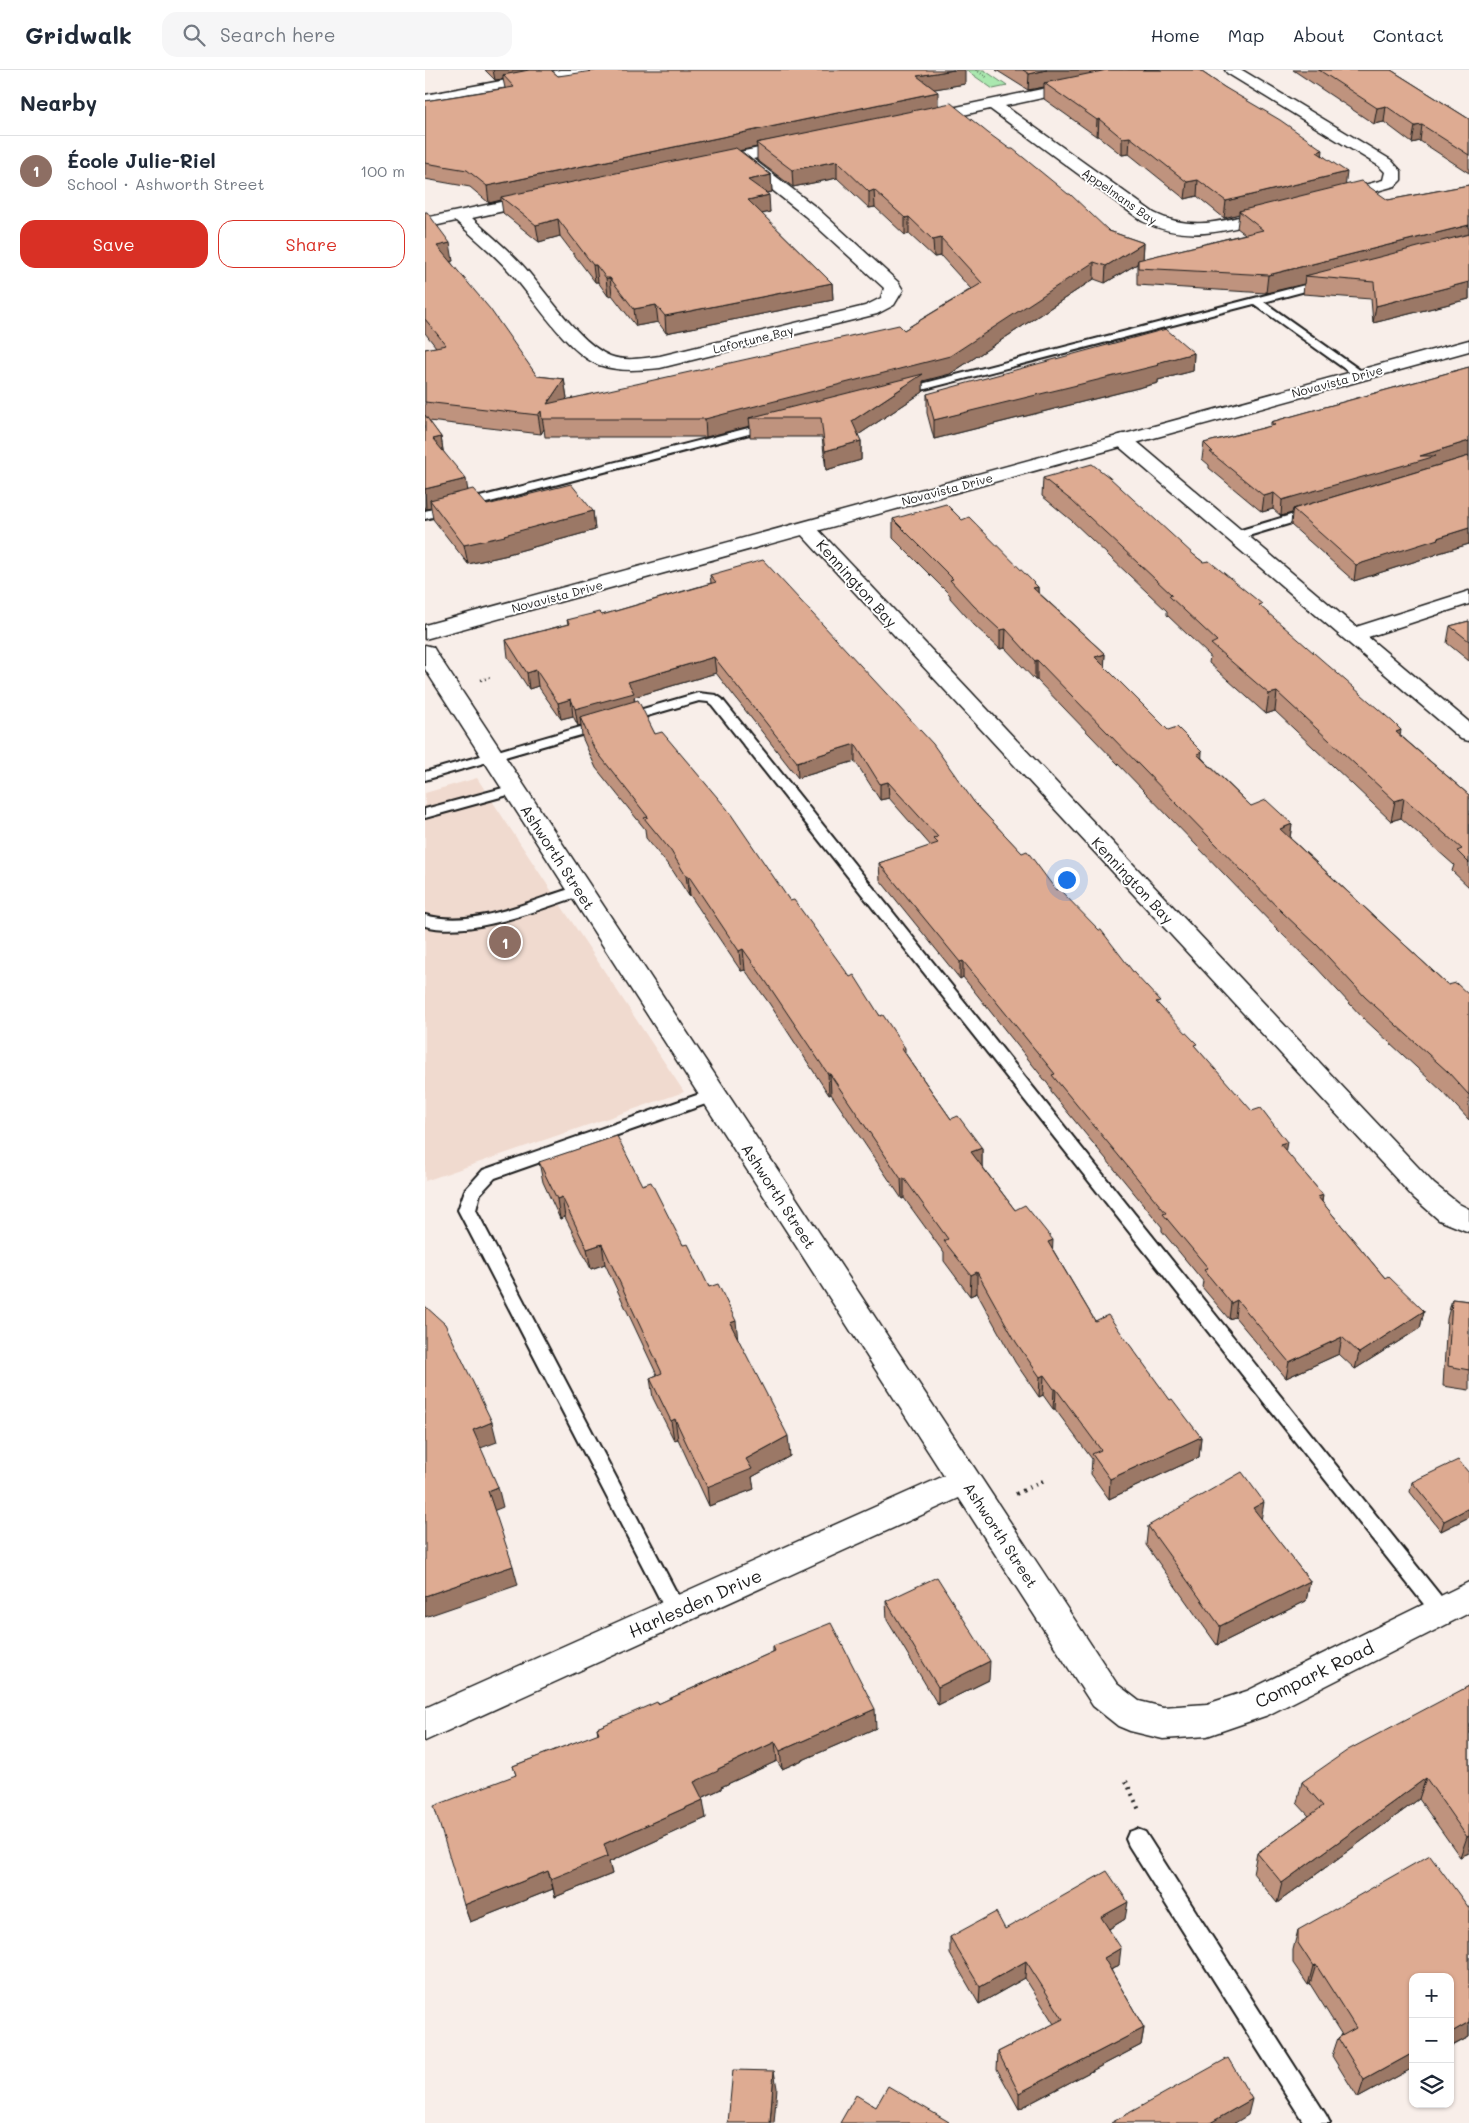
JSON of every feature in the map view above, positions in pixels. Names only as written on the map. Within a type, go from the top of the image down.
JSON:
[{"type":"street","points":[[425,100],[583,70]]},
{"type":"street","points":[[905,122],[1153,70]]},
{"type":"street","points":[[1233,70],[1385,163],[1393,171],[1393,180],[1382,186],[1323,201]]},
{"type":"street","name":"Appelmans Bay","points":[[992,104],[1148,217],[1162,225],[1190,230],[1207,229],[1285,210]]},
{"type":"street","points":[[693,167],[808,143]]},
{"type":"street","name":"Lafortune Bay","points":[[460,216],[519,272],[582,345],[599,358],[611,362],[639,364],[660,362],[871,310],[888,301],[894,290],[892,286],[811,212],[741,157]]},
{"type":"street","points":[[425,223],[557,196]]},
{"type":"street","name":"Novavista Drive","points":[[425,632],[1469,345]]},
{"type":"street","points":[[1123,440],[1469,734]]},
{"type":"street","name":"Kennington Bay","points":[[806,528],[1424,1191],[1449,1212],[1469,1221]]},
{"type":"street","points":[[1352,635],[1469,597]]},
{"type":"street","name":"Ashworth Street","points":[[425,652],[1105,1696],[1129,1715],[1150,1720]]},
{"type":"street","name":"Harlesden Drive","points":[[425,1725],[965,1481]]},
{"type":"street","name":"Compark Road","points":[[1150,1720],[1163,1723],[1207,1720],[1256,1704],[1455,1604]]},
{"type":"lane","points":[[891,395],[1339,279]]},
{"type":"lane","points":[[1256,301],[1360,375]]},
{"type":"lane","points":[[425,515],[786,422]]},
{"type":"lane","points":[[1235,536],[1319,511]]},
{"type":"lane","points":[[425,776],[698,697],[711,698],[717,702],[1455,1604]]},
{"type":"lane","points":[[425,814],[513,789]]},
{"type":"lane","points":[[425,920],[430,922],[468,923],[521,910],[581,891]]},
{"type":"lane","points":[[676,1611],[467,1210],[468,1199],[474,1188],[489,1174],[713,1095]]},
{"type":"lane","points":[[1137,1839],[1318,2123]]},
{"type":"path","points":[[1014,1495],[1043,1481]]},
{"type":"path","points":[[1126,1781],[1132,1792]]},
{"type":"shaded area","points":[[477,778],[684,1092],[425,1181],[425,793]]},
{"type":"green space","points":[[966,70],[984,70],[1007,86],[993,89]]},
{"type":"building","points":[[529,70],[551,70],[558,76],[600,70],[954,70],[917,76],[938,92],[487,186],[467,170],[425,163],[425,101],[514,87],[503,75]]},
{"type":"building","points":[[1023,70],[1047,70],[1029,74]]},
{"type":"building","points":[[1107,70],[1199,70],[1280,120],[1323,150],[1317,152],[1347,172],[1226,201],[1198,180],[1187,182],[1130,137],[1122,138],[1099,119],[1097,120],[1044,83]]},
{"type":"building","points":[[1319,70],[1391,70],[1469,119],[1469,155],[1422,125],[1415,126],[1386,106],[1377,108]]},
{"type":"building","points":[[951,103],[1070,194],[1109,231],[1144,243],[1106,266],[1094,262],[950,356],[705,419],[542,419],[541,411],[538,415],[425,402],[425,349],[446,345],[425,319],[425,212],[427,212],[450,243],[437,246],[490,309],[537,376],[564,379],[547,404],[899,325],[904,330],[982,283],[941,238],[933,240],[909,217],[905,218],[874,190],[869,192],[837,161],[792,170],[756,143]]},
{"type":"building","points":[[736,148],[771,175],[748,180],[769,195],[748,200],[832,283],[665,316],[656,305],[634,309],[610,278],[606,278],[596,265],[593,265],[558,219],[536,225],[501,197]]},
{"type":"building","points":[[1361,181],[1388,200],[1469,185],[1469,225],[1268,275],[1138,268],[1138,260],[1263,230],[1239,211]]},
{"type":"building","points":[[1469,234],[1469,282],[1376,306],[1374,282],[1305,276]]},
{"type":"building","points":[[1166,329],[1194,353],[1157,363],[1159,365],[934,420],[927,394]]},
{"type":"building","points":[[1469,367],[1469,441],[1420,456],[1436,456],[1282,500],[1274,493],[1264,496],[1210,452],[1213,452],[1204,443],[1275,425],[1271,422]]},
{"type":"building","points":[[923,374],[852,421],[861,441],[825,451],[821,418],[749,418]]},
{"type":"building","points":[[425,415],[441,437],[433,439],[466,479],[425,489]]},
{"type":"building","points":[[1469,456],[1469,528],[1356,565],[1293,509]]},
{"type":"building","points":[[1092,464],[1109,477],[1194,555],[1203,562],[1209,561],[1262,604],[1259,605],[1401,730],[1396,732],[1469,795],[1469,863],[1457,851],[1462,849],[1404,798],[1395,801],[1277,692],[1269,694],[1211,644],[1217,641],[1169,596],[1172,595],[1072,501],[1043,478]]},
{"type":"building","points":[[571,484],[593,511],[505,536],[464,545],[430,500],[473,489],[487,505]]},
{"type":"building","points":[[946,504],[962,520],[969,517],[1038,587],[1033,588],[1105,654],[1095,657],[1168,730],[1177,727],[1202,752],[1197,754],[1251,806],[1266,800],[1292,824],[1280,829],[1448,985],[1456,983],[1469,995],[1469,1095],[1448,1072],[1365,997],[1317,945],[1282,912],[1037,660],[1035,661],[1006,629],[1000,630],[974,606],[950,580],[953,579],[893,519]]},
{"type":"building","points":[[763,560],[933,744],[974,802],[1022,853],[1027,851],[1056,890],[1059,889],[1101,930],[1134,973],[1160,1001],[1156,1002],[1197,1044],[1194,1045],[1252,1111],[1261,1108],[1287,1142],[1280,1144],[1323,1195],[1318,1197],[1385,1278],[1388,1276],[1424,1311],[1359,1353],[1342,1337],[1289,1362],[1237,1300],[1231,1303],[1204,1270],[1208,1268],[1163,1214],[1166,1213],[1052,1075],[1055,1074],[963,961],[960,962],[879,863],[938,843],[933,838],[938,837],[888,782],[880,784],[855,744],[797,762],[714,657],[628,682],[634,693],[575,709],[571,699],[558,703],[536,670],[527,673],[506,640],[570,624],[567,620],[599,612],[602,615],[716,582],[710,575]]},
{"type":"building","points":[[1469,621],[1469,641],[1450,626]]},
{"type":"building","points":[[638,700],[655,734],[662,732],[728,810],[790,901],[794,900],[850,977],[854,975],[880,1016],[883,1015],[905,1048],[902,1049],[951,1119],[958,1116],[982,1148],[971,1152],[1015,1210],[1025,1205],[1053,1240],[1048,1242],[1095,1321],[1108,1315],[1170,1400],[1172,1399],[1201,1437],[1110,1479],[1092,1454],[1101,1450],[1056,1389],[1054,1389],[1044,1375],[1040,1377],[1016,1342],[977,1272],[971,1275],[944,1241],[948,1239],[904,1178],[901,1179],[743,949],[739,951],[688,875],[686,876],[671,851],[644,818],[648,817],[594,748],[580,717]]},
{"type":"building","points":[[617,1136],[642,1185],[651,1182],[683,1245],[688,1244],[709,1287],[718,1284],[736,1321],[730,1323],[788,1436],[746,1459],[752,1469],[707,1487],[675,1419],[671,1421],[650,1378],[662,1373],[602,1244],[587,1249],[562,1197],[557,1199],[539,1162]]},
{"type":"building","points":[[1452,1299],[1469,1301],[1469,1370],[1448,1366]]},
{"type":"building","points":[[425,1306],[445,1324],[492,1422],[473,1430],[498,1487],[488,1491],[513,1566],[425,1596]]},
{"type":"building","points":[[1458,1460],[1469,1473],[1469,1508],[1444,1521],[1412,1482]]},
{"type":"building","points":[[1242,1472],[1264,1502],[1253,1508],[1310,1581],[1220,1626],[1148,1526]]},
{"type":"building","points":[[937,1577],[990,1661],[938,1687],[886,1601]]},
{"type":"building","points":[[831,1623],[875,1709],[780,1751],[775,1742],[694,1782],[703,1800],[604,1844],[608,1856],[551,1879],[548,1871],[464,1905],[434,1806],[516,1775],[513,1766],[599,1733],[597,1728],[657,1702],[658,1704],[775,1651],[773,1646]]},
{"type":"building","points":[[1469,1686],[1469,1836],[1467,1837],[1426,1778],[1282,1883],[1257,1853],[1323,1806],[1302,1782],[1348,1750]]},
{"type":"building","points":[[1430,1855],[1469,1908],[1469,2022],[1454,2031],[1454,1973],[1409,1973],[1409,2055],[1364,2080],[1338,2038],[1356,2028],[1316,1965],[1313,1966],[1298,1943],[1298,1930]]},
{"type":"building","points":[[1107,1871],[1128,1902],[1101,1917],[1121,1948],[1104,1958],[1144,2028],[1019,2093],[998,2052],[1063,2019],[1026,1961],[980,1987],[950,1937],[996,1912],[1005,1929]]},
{"type":"building","points":[[1228,2058],[1252,2099],[1210,2123],[1111,2123]]},
{"type":"building","points":[[733,2070],[774,2071],[770,2123],[728,2123]]},
{"type":"building","points":[[888,2086],[949,2122],[840,2123],[856,2095],[876,2107]]},
{"type":"place","name":"École Julie-Riel","points":[[505,942]]}]
